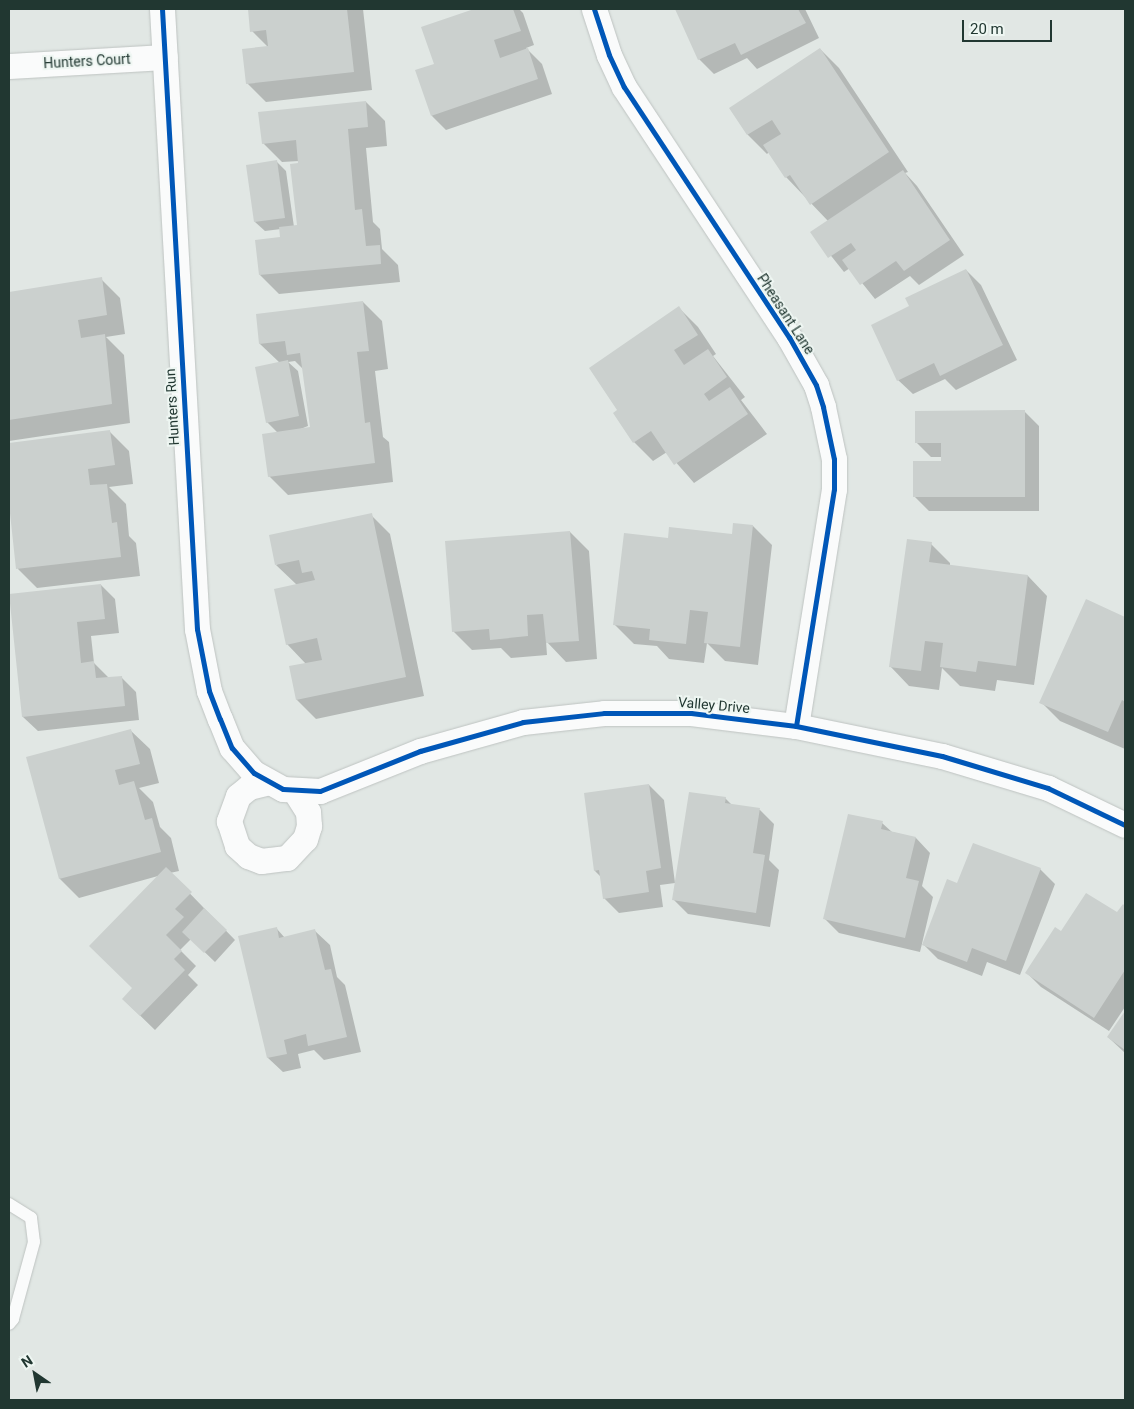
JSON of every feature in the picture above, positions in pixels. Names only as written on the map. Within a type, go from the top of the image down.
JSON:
[{"type":"street","name":"Hunters Run","points":[[162,9],[197,629],[210,692],[232,748],[245,765],[268,782]]},
{"type":"street","name":"Pheasant Lane","points":[[594,9],[609,55],[624,87],[790,337],[812,377],[823,407],[834,459],[834,488],[796,726]]},
{"type":"street","name":"Hunters Court","points":[[9,66],[165,57]]},
{"type":"street","name":"Valley Drive","points":[[268,782],[295,791],[320,791],[452,740],[523,722],[561,717],[644,712],[691,713],[796,726],[887,742],[992,769],[1048,788],[1125,824]]},
{"type":"street","points":[[268,782],[249,787],[238,796],[229,821],[237,846],[248,856],[261,861],[287,858],[305,839],[309,826],[308,812],[295,791]]},
{"type":"lane","points":[[9,1204],[31,1218],[34,1242],[13,1319],[9,1324]]},
{"type":"building","points":[[248,9],[347,9],[354,72],[246,84],[242,49],[268,46],[266,30],[250,32]]},
{"type":"building","points":[[474,9],[513,9],[521,31],[494,40],[500,58],[528,48],[538,79],[431,116],[415,70],[434,64],[421,27]]},
{"type":"building","points":[[675,9],[798,9],[806,23],[741,55],[735,43],[698,60]]},
{"type":"building","points":[[820,48],[889,152],[810,205],[790,175],[785,178],[763,145],[781,134],[772,120],[747,135],[729,108]]},
{"type":"building","points":[[366,101],[368,127],[348,129],[355,210],[362,209],[366,246],[380,245],[381,264],[259,275],[255,240],[280,237],[279,227],[297,225],[290,164],[298,163],[296,140],[262,144],[258,112]]},
{"type":"building","points":[[277,160],[285,218],[254,222],[246,165]]},
{"type":"building","points":[[903,170],[950,240],[904,271],[896,261],[860,285],[842,260],[856,250],[851,243],[828,258],[810,232]]},
{"type":"building","points":[[966,269],[1003,345],[940,376],[934,363],[897,381],[871,325],[909,306],[905,298]]},
{"type":"building","points":[[102,277],[107,315],[78,320],[81,338],[105,334],[112,404],[9,420],[9,292]]},
{"type":"building","points":[[363,301],[369,351],[357,352],[365,423],[370,422],[375,463],[268,477],[262,434],[310,427],[300,353],[287,355],[285,341],[259,344],[256,314]]},
{"type":"building","points":[[679,306],[698,335],[674,350],[684,365],[708,349],[727,377],[704,394],[709,401],[730,387],[748,414],[674,465],[651,431],[633,443],[613,413],[617,410],[589,368]]},
{"type":"building","points":[[288,360],[299,416],[266,423],[255,367]]},
{"type":"building","points":[[1025,410],[1025,497],[913,497],[913,461],[941,461],[941,443],[915,443],[915,411]]},
{"type":"building","points":[[110,430],[115,465],[88,469],[90,485],[107,484],[112,523],[117,522],[121,557],[16,569],[9,504],[9,443]]},
{"type":"building","points":[[372,513],[406,677],[296,700],[289,666],[322,660],[317,638],[286,645],[274,589],[315,580],[312,571],[302,573],[299,560],[275,565],[269,535]]},
{"type":"building","points":[[733,523],[753,525],[740,647],[704,643],[708,612],[690,610],[686,644],[649,640],[650,629],[613,625],[624,533],[668,538],[669,527],[732,534]]},
{"type":"building","points":[[570,531],[579,641],[546,643],[543,614],[527,615],[528,636],[490,640],[489,629],[452,632],[445,541]]},
{"type":"building","points":[[907,539],[932,542],[929,562],[1028,575],[1016,666],[978,661],[976,672],[940,667],[943,643],[925,641],[921,671],[889,667]]},
{"type":"building","points":[[101,584],[105,619],[77,622],[81,663],[94,661],[96,678],[122,676],[125,706],[22,717],[9,594]]},
{"type":"building","points":[[1086,599],[1125,617],[1125,702],[1122,700],[1108,732],[1039,703]]},
{"type":"building","points":[[131,729],[140,764],[115,770],[119,785],[134,781],[145,820],[152,818],[161,852],[59,879],[26,757]]},
{"type":"building","points":[[649,784],[661,868],[646,871],[649,892],[603,899],[599,870],[594,871],[584,793]]},
{"type":"building","points":[[689,792],[726,797],[725,803],[760,808],[753,853],[765,855],[756,913],[672,900]]},
{"type":"building","points":[[848,814],[883,821],[881,829],[916,837],[906,878],[919,881],[905,938],[823,919]]},
{"type":"building","points":[[973,843],[1041,868],[1006,961],[972,948],[967,962],[922,945],[947,879],[957,883]]},
{"type":"building","points":[[166,867],[192,892],[175,909],[184,917],[166,935],[182,951],[174,959],[185,970],[140,1016],[122,999],[132,988],[89,946]]},
{"type":"building","points":[[1086,893],[1117,912],[1123,904],[1125,906],[1125,970],[1094,1018],[1025,973],[1055,927],[1061,931]]},
{"type":"building","points":[[204,908],[227,930],[204,953],[182,932]]},
{"type":"building","points":[[277,927],[279,938],[315,929],[325,970],[331,969],[347,1037],[308,1046],[306,1034],[284,1040],[287,1054],[267,1058],[238,936]]},
{"type":"building","points":[[1125,1011],[1125,1050],[1107,1037]]},
{"type":"cycle path","points":[[162,9],[197,629],[209,691],[220,719],[232,748],[254,773],[283,789],[320,791],[420,751],[523,722],[604,713],[691,713],[796,726],[942,756],[1048,788],[1125,825]]},
{"type":"cycle path","points":[[594,9],[609,55],[624,87],[789,337],[816,385],[823,407],[834,459],[834,489],[796,726]]}]
